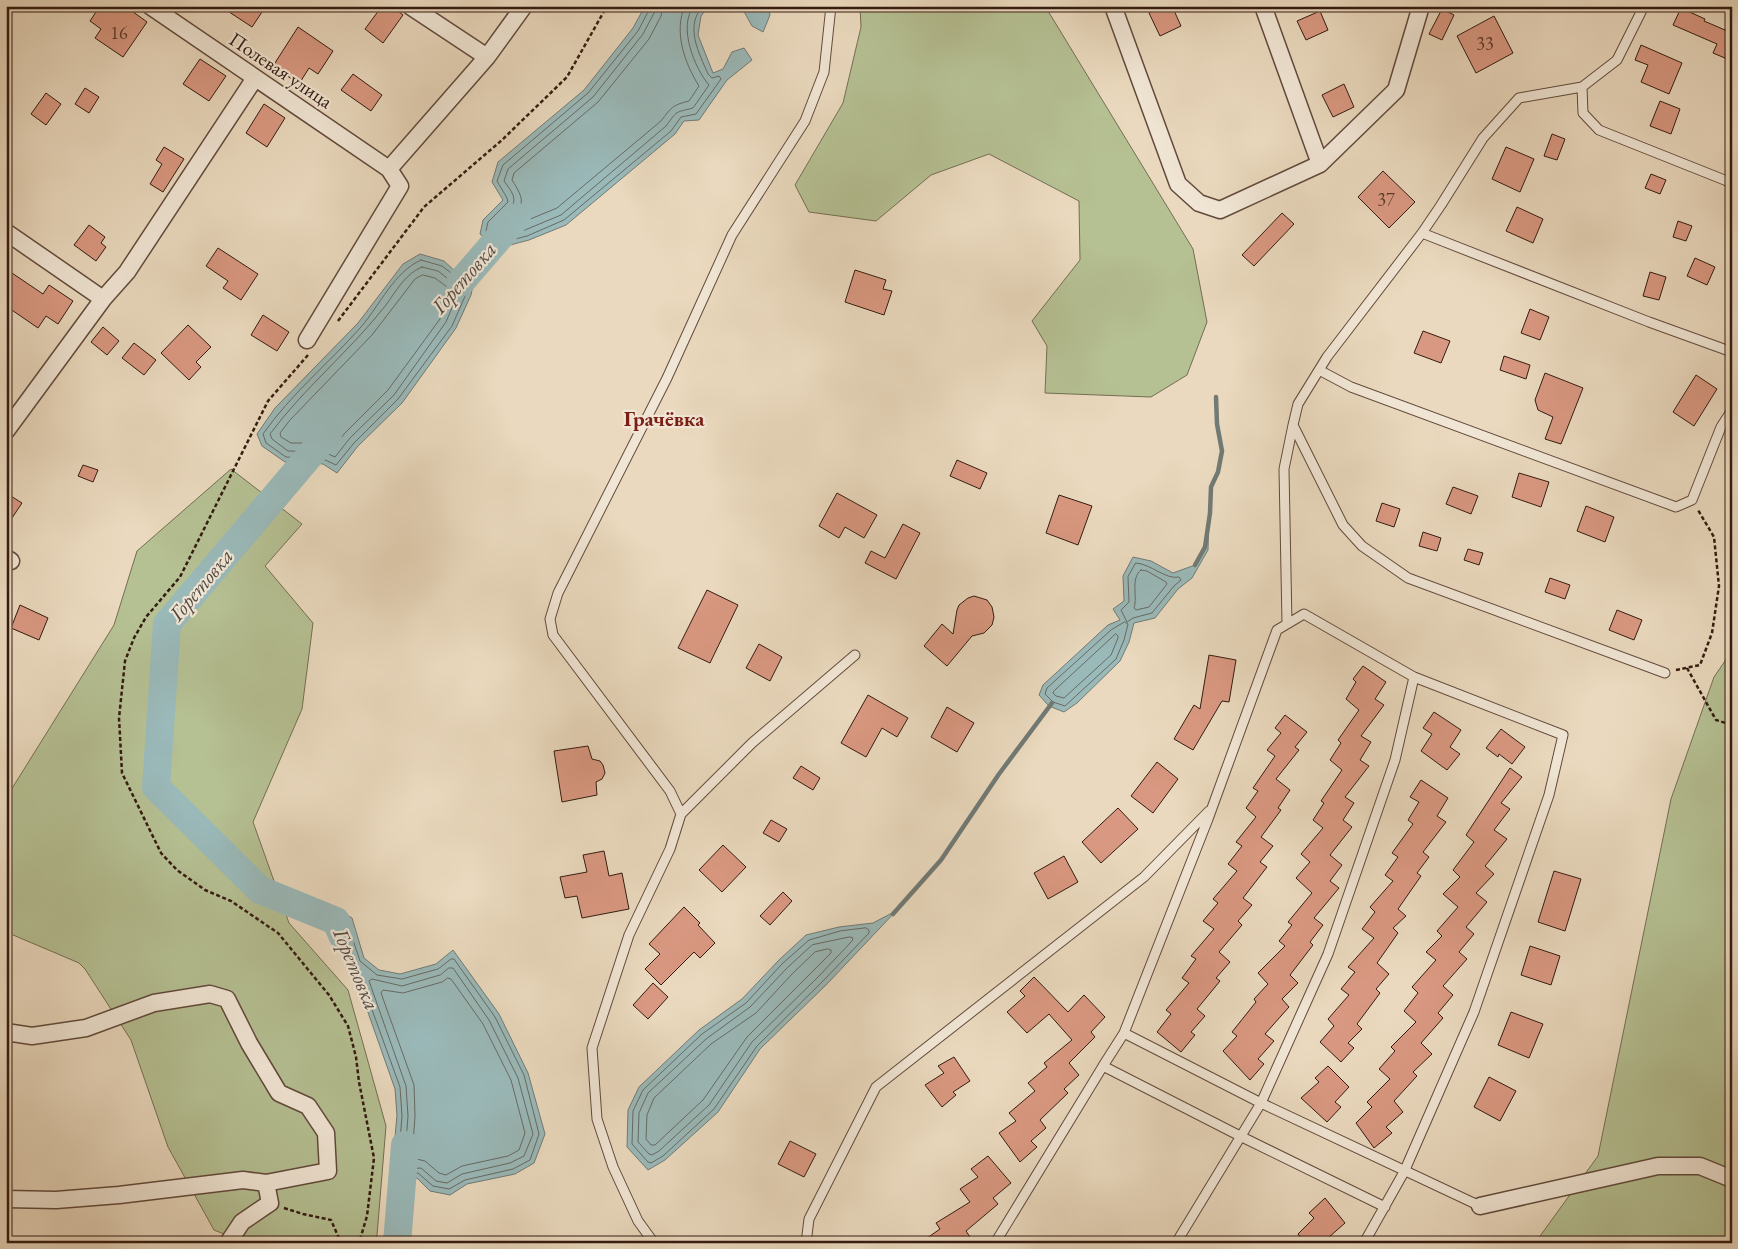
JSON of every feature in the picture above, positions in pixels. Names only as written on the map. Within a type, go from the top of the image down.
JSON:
[{"type":"street","name":"Полевая улица","points":[[150,6],[389,169]]},
{"type":"street","points":[[410,6],[487,58]]},
{"type":"street","points":[[310,345],[400,186],[389,169],[487,58],[524,6]]},
{"type":"street","points":[[1113,6],[1178,184],[1199,204],[1220,210],[1320,164],[1396,90],[1421,6]]},
{"type":"street","points":[[1263,6],[1320,164]]},
{"type":"street","points":[[6,431],[103,299],[127,272],[255,78]]},
{"type":"street","points":[[6,232],[103,299]]},
{"type":"street","points":[[6,1032],[32,1036],[86,1028],[154,1003],[210,994],[227,999],[249,1043],[279,1093],[308,1106],[326,1133],[328,1171],[266,1183],[243,1180],[56,1200],[6,1199]]},
{"type":"street","points":[[1480,1206],[1658,1166],[1700,1166],[1732,1179]]},
{"type":"street","points":[[228,1243],[242,1222],[270,1203],[266,1183]]},
{"type":"lane","points":[[681,814],[670,791],[553,635],[550,619],[558,593],[667,378],[732,235],[805,121],[824,72],[831,6]]},
{"type":"lane","points":[[1287,624],[1284,469],[1298,404],[1327,357],[1422,234],[1482,138],[1519,98],[1582,87],[1617,60],[1644,6]]},
{"type":"lane","points":[[1582,87],[1583,113],[1598,130],[1732,183]]},
{"type":"lane","points":[[1422,234],[1732,352]]},
{"type":"lane","points":[[1319,370],[1351,387],[1676,507],[1692,500],[1721,427],[1732,410]]},
{"type":"lane","points":[[1293,425],[1343,525],[1362,546],[1408,578],[1665,673]]},
{"type":"lane","points":[[995,1243],[1124,1033],[1211,809],[1277,630],[1304,614],[1414,677],[1563,735],[1549,795],[1474,1012],[1404,1172],[1364,1243]]},
{"type":"lane","points":[[654,1243],[638,1221],[613,1166],[597,1119],[592,1048],[629,935],[670,849],[681,814],[752,743],[855,655]]},
{"type":"lane","points":[[1176,1243],[1261,1104],[1328,954],[1395,760],[1414,677]]},
{"type":"lane","points":[[806,1243],[809,1218],[876,1087],[1144,877],[1211,809]]},
{"type":"lane","points":[[1124,1033],[1261,1104],[1480,1206]]},
{"type":"lane","points":[[1103,1066],[1385,1207]]},
{"type":"path","points":[[337,322],[424,207],[502,140],[567,77],[607,6]]},
{"type":"path","points":[[310,345],[268,401],[180,576],[146,617],[134,638],[125,661],[119,718],[122,773],[161,852],[177,870],[205,890],[231,901],[278,933],[329,995],[348,1026],[356,1057],[374,1158],[367,1216],[359,1243]]},
{"type":"path","points":[[1665,673],[1700,665],[1712,633],[1719,586],[1714,537],[1692,500]]},
{"type":"path","points":[[1686,668],[1716,720],[1732,725]]},
{"type":"path","points":[[270,1203],[303,1214],[331,1220],[341,1243]]},
{"type":"green space","points":[[860,6],[1045,6],[1193,249],[1207,322],[1187,375],[1151,397],[1045,393],[1047,346],[1032,321],[1080,260],[1079,201],[989,154],[931,175],[876,221],[809,212],[795,185],[843,103],[861,27]]},
{"type":"green space","points":[[231,469],[302,524],[265,566],[313,623],[302,709],[253,822],[289,923],[348,990],[386,1126],[377,1235],[374,1243],[246,1243],[214,1230],[168,1147],[131,1040],[85,969],[79,963],[6,932],[6,798],[114,625],[137,551]]},
{"type":"green space","points":[[1732,651],[1732,1243],[1535,1243],[1598,1156],[1671,799],[1714,677]]},
{"type":"water","points":[[645,6],[709,6],[701,16],[698,35],[713,73],[723,69],[732,52],[744,48],[752,60],[727,80],[699,120],[684,121],[675,134],[566,225],[529,240],[499,248],[493,245],[480,234],[483,220],[503,200],[492,182],[498,162],[584,90],[633,28]]},
{"type":"water","points":[[741,6],[768,6],[770,15],[763,32],[752,26]]},
{"type":"water","points":[[476,249],[485,254],[489,261],[475,276],[471,295],[456,328],[402,403],[358,446],[337,473],[323,464],[285,462],[262,446],[257,434],[275,408],[358,323],[403,264],[420,254],[444,261],[456,272],[465,266],[469,255]]},
{"type":"water","points":[[1209,514],[1208,550],[1192,578],[1178,589],[1155,618],[1134,623],[1129,642],[1120,661],[1077,703],[1064,712],[1049,706],[1039,695],[1043,685],[1108,625],[1120,620],[1113,609],[1124,601],[1123,576],[1133,557],[1151,561],[1173,573],[1195,565],[1205,547]]},
{"type":"water","points":[[322,901],[352,918],[364,958],[379,970],[400,974],[436,964],[453,950],[499,1014],[528,1073],[545,1134],[534,1163],[515,1174],[467,1184],[450,1195],[430,1191],[417,1178],[391,1182],[397,1115],[395,1089],[358,984],[328,927],[315,913]]},
{"type":"water","points":[[896,911],[827,984],[760,1049],[718,1112],[665,1160],[648,1170],[627,1147],[628,1110],[639,1087],[699,1030],[742,999],[806,935],[839,927],[873,923]]},
{"type":"building","points":[[100,6],[125,6],[147,22],[123,57],[95,38],[101,29],[90,21]]},
{"type":"building","points":[[220,6],[266,6],[252,27]]},
{"type":"building","points":[[382,6],[392,6],[403,15],[383,43],[365,29]]},
{"type":"building","points":[[1163,6],[1172,6],[1181,26],[1160,36],[1149,13]]},
{"type":"building","points":[[1681,8],[1705,19],[1704,21],[1732,33],[1732,61],[1713,53],[1717,44],[1673,25]]},
{"type":"building","points":[[1442,9],[1454,15],[1442,40],[1429,34]]},
{"type":"building","points":[[1320,11],[1328,30],[1306,40],[1297,21]]},
{"type":"building","points":[[1494,16],[1513,53],[1476,73],[1457,36]]},
{"type":"building","points":[[298,27],[333,51],[318,74],[309,68],[299,84],[273,66]]},
{"type":"building","points":[[1641,45],[1682,63],[1669,94],[1641,82],[1648,65],[1635,60]]},
{"type":"building","points":[[200,59],[226,76],[209,101],[183,84]]},
{"type":"building","points":[[353,74],[382,95],[371,111],[341,90]]},
{"type":"building","points":[[1344,84],[1354,107],[1333,117],[1322,95]]},
{"type":"building","points":[[85,88],[99,97],[89,113],[75,104]]},
{"type":"building","points":[[46,93],[61,104],[46,125],[31,114]]},
{"type":"building","points":[[1660,101],[1680,109],[1671,134],[1650,126]]},
{"type":"building","points":[[264,104],[285,118],[267,147],[246,133]]},
{"type":"building","points":[[1552,134],[1565,139],[1557,160],[1544,156]]},
{"type":"building","points":[[164,147],[184,159],[163,192],[150,184],[162,164],[156,160]]},
{"type":"building","points":[[1506,147],[1534,159],[1520,192],[1492,179]]},
{"type":"building","points":[[1383,171],[1415,202],[1389,228],[1358,197]]},
{"type":"building","points":[[1651,174],[1666,180],[1660,194],[1645,188]]},
{"type":"building","points":[[1517,207],[1543,219],[1533,243],[1506,231]]},
{"type":"building","points":[[1282,213],[1294,224],[1254,266],[1242,255]]},
{"type":"building","points":[[1678,221],[1692,226],[1686,241],[1673,237]]},
{"type":"building","points":[[89,225],[105,237],[101,243],[106,247],[96,261],[74,245]]},
{"type":"building","points":[[218,248],[258,274],[241,300],[223,288],[228,281],[206,266]]},
{"type":"building","points":[[1695,258],[1715,267],[1707,285],[1687,276]]},
{"type":"building","points":[[6,269],[43,294],[49,285],[73,301],[58,324],[46,316],[38,328],[6,306]]},
{"type":"building","points":[[855,270],[886,280],[883,289],[892,291],[884,315],[845,302]]},
{"type":"building","points":[[1650,272],[1666,277],[1659,300],[1643,296]]},
{"type":"building","points":[[1530,309],[1549,317],[1540,340],[1521,333]]},
{"type":"building","points":[[263,315],[289,332],[277,351],[251,335]]},
{"type":"building","points":[[188,325],[211,347],[196,362],[201,367],[189,380],[161,353]]},
{"type":"building","points":[[103,327],[119,341],[107,355],[91,342]]},
{"type":"building","points":[[1423,331],[1450,341],[1441,363],[1414,353]]},
{"type":"building","points":[[134,343],[156,360],[144,375],[122,358]]},
{"type":"building","points":[[1504,356],[1530,365],[1526,379],[1500,370]]},
{"type":"building","points":[[1545,373],[1583,388],[1561,444],[1545,439],[1553,417],[1538,410],[1535,400]]},
{"type":"building","points":[[1696,375],[1717,389],[1694,426],[1673,412]]},
{"type":"building","points":[[957,460],[987,473],[980,489],[950,476]]},
{"type":"building","points":[[83,465],[98,470],[93,482],[78,476]]},
{"type":"building","points":[[1519,473],[1549,482],[1541,507],[1512,497]]},
{"type":"building","points":[[1453,487],[1478,496],[1471,514],[1446,504]]},
{"type":"building","points":[[6,493],[22,503],[6,527]]},
{"type":"building","points":[[837,493],[877,515],[864,538],[845,527],[839,538],[819,526]]},
{"type":"building","points":[[1059,495],[1092,506],[1078,545],[1046,533]]},
{"type":"building","points":[[1382,503],[1400,509],[1394,527],[1376,521]]},
{"type":"building","points":[[1586,506],[1614,517],[1605,542],[1577,531]]},
{"type":"building","points":[[903,524],[920,533],[896,579],[865,563],[871,551],[885,558]]},
{"type":"building","points":[[1423,532],[1441,538],[1437,551],[1419,546]]},
{"type":"building","points":[[1468,549],[1483,553],[1479,565],[1464,560]]},
{"type":"building","points":[[1550,578],[1570,585],[1565,599],[1545,592]]},
{"type":"building","points":[[707,590],[738,605],[710,663],[678,648]]},
{"type":"building","points":[[974,596],[987,600],[992,607],[994,617],[992,625],[984,633],[972,636],[947,666],[924,646],[942,624],[953,634],[959,605]]},
{"type":"building","points":[[20,605],[48,618],[39,640],[11,628]]},
{"type":"building","points":[[1617,610],[1642,620],[1634,640],[1609,630]]},
{"type":"building","points":[[759,644],[782,657],[770,681],[746,668]]},
{"type":"building","points":[[1209,655],[1236,660],[1229,702],[1222,701],[1193,750],[1174,739],[1194,705],[1200,709]]},
{"type":"building","points":[[1363,666],[1386,682],[1375,699],[1384,705],[1361,736],[1371,742],[1360,760],[1369,766],[1345,797],[1354,803],[1343,820],[1352,827],[1330,855],[1342,865],[1330,881],[1339,888],[1314,918],[1323,925],[1310,942],[1313,945],[1290,975],[1298,983],[1282,999],[1289,1007],[1265,1034],[1274,1041],[1258,1059],[1264,1064],[1250,1080],[1223,1051],[1237,1036],[1232,1032],[1256,1002],[1254,999],[1268,984],[1258,973],[1285,946],[1279,941],[1292,925],[1288,922],[1312,893],[1296,878],[1310,862],[1301,854],[1323,828],[1313,820],[1324,803],[1321,801],[1342,770],[1330,760],[1341,743],[1338,740],[1359,710],[1346,699],[1356,682],[1353,679]]},
{"type":"building","points":[[868,695],[908,718],[897,737],[882,728],[866,757],[841,743]]},
{"type":"building","points":[[947,707],[974,723],[957,752],[931,737]]},
{"type":"building","points":[[1434,712],[1461,730],[1450,747],[1460,754],[1447,770],[1421,751],[1432,734],[1423,728]]},
{"type":"building","points":[[1285,715],[1307,732],[1295,747],[1299,750],[1276,779],[1290,790],[1278,808],[1281,810],[1261,837],[1273,846],[1260,862],[1267,867],[1243,898],[1252,905],[1238,921],[1242,925],[1219,952],[1230,962],[1216,978],[1220,981],[1197,1009],[1205,1016],[1191,1032],[1195,1035],[1181,1052],[1157,1032],[1171,1014],[1166,1010],[1189,983],[1182,978],[1196,959],[1191,956],[1214,929],[1203,921],[1218,903],[1213,899],[1237,871],[1228,864],[1242,846],[1236,842],[1256,817],[1246,808],[1258,791],[1253,788],[1275,756],[1267,750],[1281,733],[1275,728]]},
{"type":"building","points":[[1501,729],[1525,747],[1512,764],[1499,754],[1498,757],[1486,748]]},
{"type":"building","points":[[588,746],[592,759],[600,761],[605,773],[602,779],[596,782],[597,795],[562,802],[554,751]]},
{"type":"building","points":[[1157,762],[1178,779],[1153,813],[1131,796]]},
{"type":"building","points":[[801,766],[820,778],[813,790],[793,778]]},
{"type":"building","points":[[1510,768],[1522,777],[1501,803],[1510,809],[1494,830],[1507,839],[1485,866],[1494,874],[1476,893],[1487,902],[1466,927],[1474,934],[1459,952],[1467,959],[1443,986],[1453,995],[1438,1013],[1443,1018],[1421,1043],[1432,1054],[1413,1072],[1417,1076],[1394,1101],[1403,1112],[1386,1127],[1392,1133],[1374,1148],[1356,1123],[1372,1107],[1367,1102],[1390,1079],[1379,1069],[1395,1051],[1391,1047],[1416,1022],[1404,1011],[1418,993],[1412,987],[1436,960],[1426,952],[1442,936],[1437,931],[1458,907],[1443,894],[1460,877],[1453,870],[1474,842],[1466,835]]},
{"type":"building","points":[[1421,780],[1448,798],[1437,816],[1446,822],[1423,852],[1429,857],[1417,873],[1421,876],[1398,909],[1406,916],[1393,928],[1398,933],[1377,963],[1389,974],[1376,989],[1380,993],[1357,1024],[1362,1029],[1348,1043],[1354,1048],[1341,1062],[1320,1042],[1334,1026],[1328,1019],[1349,995],[1341,989],[1355,972],[1348,967],[1374,938],[1362,929],[1375,912],[1370,907],[1393,881],[1385,875],[1398,857],[1392,853],[1413,824],[1408,820],[1419,802],[1410,797]]},
{"type":"building","points":[[1118,808],[1138,829],[1101,863],[1082,842]]},
{"type":"building","points":[[771,820],[787,829],[779,842],[763,833]]},
{"type":"building","points":[[723,845],[746,867],[722,892],[699,870]]},
{"type":"building","points":[[604,851],[609,876],[622,873],[629,909],[582,918],[577,896],[565,898],[560,877],[587,872],[583,855]]},
{"type":"building","points":[[1064,856],[1078,882],[1048,899],[1034,873]]},
{"type":"building","points":[[1554,871],[1581,879],[1565,931],[1538,922]]},
{"type":"building","points":[[783,892],[792,901],[770,925],[760,916]]},
{"type":"building","points":[[684,907],[700,923],[698,925],[715,943],[700,958],[694,952],[661,985],[645,969],[660,954],[649,944]]},
{"type":"building","points":[[1530,946],[1560,956],[1551,985],[1521,975]]},
{"type":"building","points":[[1034,977],[1068,1012],[1084,995],[1105,1017],[1091,1032],[1095,1037],[1069,1063],[1079,1075],[1064,1089],[1068,1093],[1040,1120],[1046,1128],[1031,1141],[1037,1147],[1020,1162],[999,1133],[1016,1121],[1009,1113],[1035,1091],[1028,1083],[1047,1067],[1044,1063],[1072,1040],[1049,1014],[1027,1033],[1007,1012],[1025,996],[1020,991]]},
{"type":"building","points":[[653,983],[668,997],[648,1019],[633,1005]]},
{"type":"building","points":[[1511,1012],[1543,1024],[1529,1058],[1498,1045]]},
{"type":"building","points":[[954,1057],[970,1081],[953,1092],[956,1095],[942,1107],[925,1085],[944,1073],[938,1066]]},
{"type":"building","points":[[1328,1066],[1349,1087],[1335,1102],[1341,1107],[1327,1122],[1301,1098],[1319,1082],[1315,1078]]},
{"type":"building","points":[[1489,1077],[1516,1091],[1500,1121],[1474,1107]]},
{"type":"building","points":[[790,1141],[816,1154],[804,1177],[778,1164]]},
{"type":"building","points":[[988,1156],[1011,1183],[993,1198],[998,1204],[966,1231],[974,1243],[920,1243],[940,1229],[936,1223],[970,1202],[960,1189],[978,1177],[971,1169]]},
{"type":"building","points":[[1325,1198],[1345,1223],[1328,1238],[1332,1243],[1304,1243],[1298,1234],[1314,1218],[1309,1213]]},
{"type":"waterway","name":"Горетовка","points":[[460,283],[517,217]]},
{"type":"waterway","points":[[1195,565],[1205,547],[1210,513],[1211,487],[1218,472],[1222,451],[1217,424],[1216,397]]},
{"type":"waterway","name":"Горетовка","points":[[328,434],[167,624],[156,787],[260,890],[336,921],[342,935]]},
{"type":"waterway","points":[[893,914],[941,860],[999,774],[1052,703]]},
{"type":"waterway","name":"Горетовка","points":[[397,1243],[405,1145]]},
{"type":"district","name":"Грачёвка","points":[[664,419]]}]
